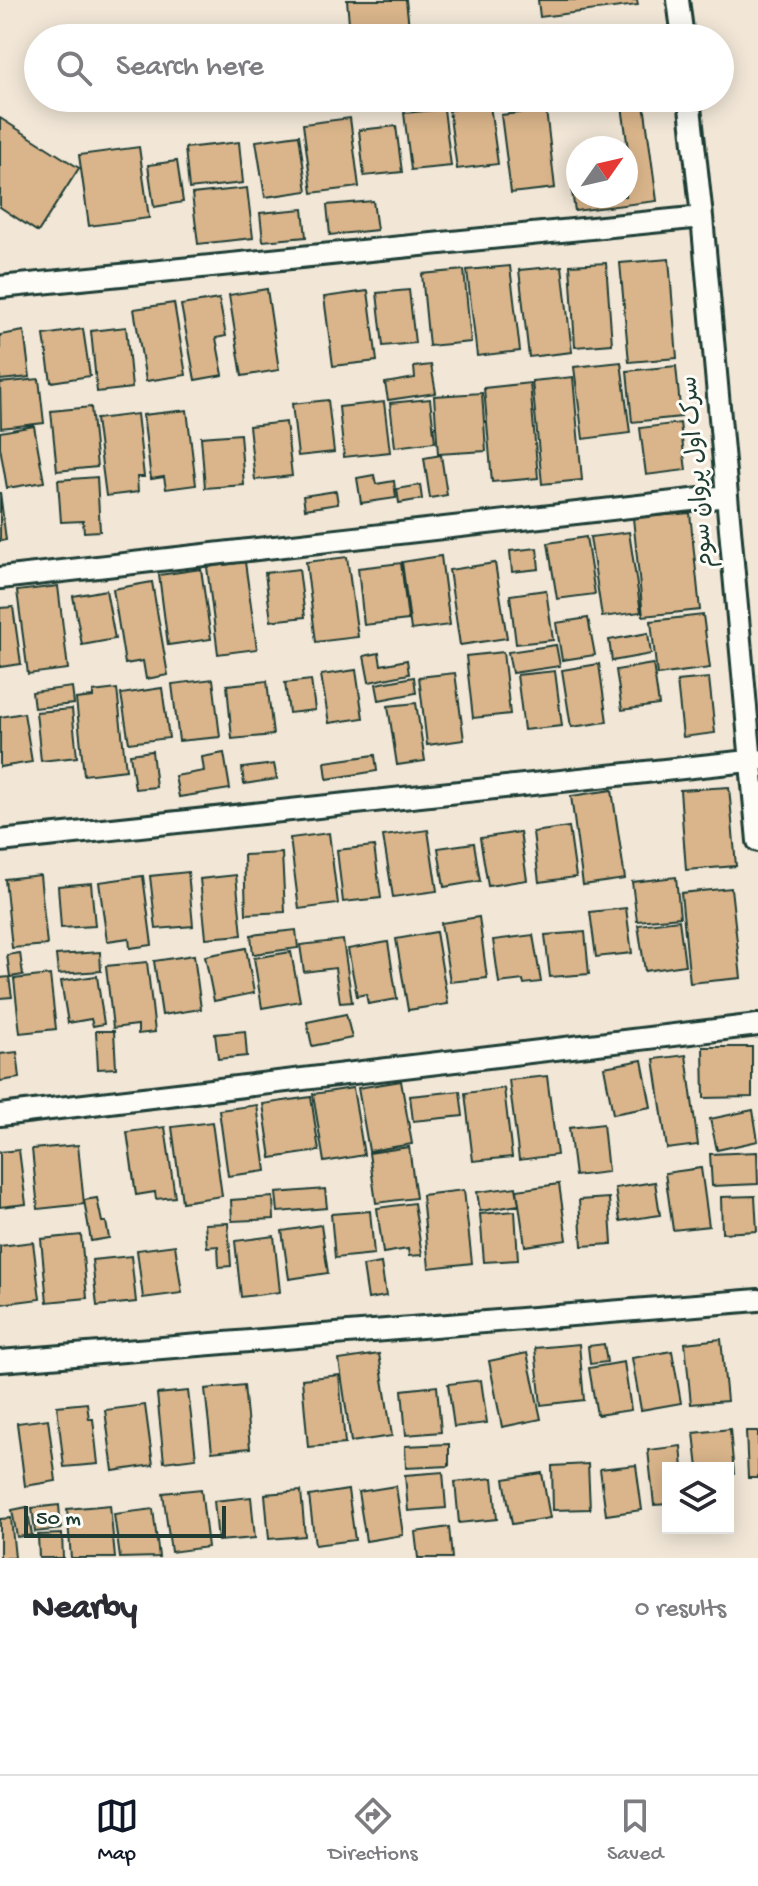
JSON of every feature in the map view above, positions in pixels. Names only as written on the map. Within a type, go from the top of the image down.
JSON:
[{"type":"street","points":[[678,0],[681,24]]},
{"type":"street","name":"سرک اول پروان سوم","points":[[691,112],[754,761],[758,841]]},
{"type":"street","points":[[0,287],[702,217]]},
{"type":"street","points":[[0,578],[727,496]]},
{"type":"street","points":[[0,841],[754,761]]},
{"type":"street","points":[[0,1115],[758,1025]]},
{"type":"street","points":[[0,1361],[758,1300]]},
{"type":"building","points":[[347,0],[406,0],[409,24],[349,24]]},
{"type":"building","points":[[538,0],[637,0],[638,5],[540,17]]},
{"type":"building","points":[[444,112],[451,166],[411,170],[404,113]]},
{"type":"building","points":[[449,112],[491,112],[498,164],[457,169]]},
{"type":"building","points":[[546,112],[555,188],[511,193],[501,115]]},
{"type":"building","points":[[623,112],[645,112],[657,201],[638,203],[638,136],[626,136]]},
{"type":"building","points":[[0,118],[79,168],[38,232],[0,207]]},
{"type":"building","points":[[350,118],[359,187],[312,193],[303,124]]},
{"type":"building","points":[[396,126],[402,172],[364,176],[359,130]]},
{"type":"building","points":[[299,135],[307,191],[265,197],[256,141]]},
{"type":"building","points":[[239,142],[243,183],[189,189],[185,148]]},
{"type":"building","points":[[139,147],[149,218],[89,226],[79,155]]},
{"type":"building","points":[[177,161],[183,202],[154,207],[148,165]]},
{"type":"building","points":[[247,188],[253,238],[198,244],[192,194]]},
{"type":"building","points":[[373,201],[377,230],[330,235],[327,205]]},
{"type":"building","points":[[303,209],[306,237],[263,241],[260,213]]},
{"type":"building","points":[[669,259],[677,358],[629,362],[620,263]]},
{"type":"building","points":[[606,263],[612,344],[575,347],[570,265]]},
{"type":"building","points":[[510,266],[520,351],[477,356],[467,270]]},
{"type":"building","points":[[562,266],[572,352],[529,357],[519,270]]},
{"type":"building","points":[[464,270],[471,342],[429,346],[422,274]]},
{"type":"building","points":[[267,289],[279,370],[242,376],[229,295]]},
{"type":"building","points":[[409,290],[415,343],[383,346],[377,293]]},
{"type":"building","points":[[368,291],[377,361],[333,366],[324,297]]},
{"type":"building","points":[[219,299],[226,336],[216,338],[223,375],[195,380],[181,305]]},
{"type":"building","points":[[174,303],[186,375],[146,381],[134,309]]},
{"type":"building","points":[[126,327],[132,388],[97,392],[91,331]]},
{"type":"building","points":[[83,329],[90,376],[51,382],[44,335]]},
{"type":"building","points":[[24,331],[30,377],[0,380],[0,335]]},
{"type":"building","points":[[621,362],[630,433],[583,439],[574,367]]},
{"type":"building","points":[[431,365],[436,393],[388,400],[385,383],[415,378],[414,367]]},
{"type":"building","points":[[676,366],[681,417],[632,422],[627,371]]},
{"type":"building","points":[[573,377],[582,480],[542,484],[532,381]]},
{"type":"building","points":[[39,379],[44,423],[1,428],[0,383]]},
{"type":"building","points":[[530,383],[538,478],[492,482],[484,388]]},
{"type":"building","points":[[482,393],[486,451],[438,454],[434,396]]},
{"type":"building","points":[[430,399],[435,442],[395,447],[390,403]]},
{"type":"building","points":[[328,400],[334,452],[298,456],[292,404]]},
{"type":"building","points":[[384,402],[390,452],[344,457],[339,407]]},
{"type":"building","points":[[91,407],[97,467],[57,471],[51,411]]},
{"type":"building","points":[[187,410],[196,485],[166,489],[164,477],[151,479],[143,415]]},
{"type":"building","points":[[137,414],[144,477],[137,477],[138,492],[106,496],[96,419]]},
{"type":"building","points":[[286,422],[292,476],[255,480],[249,426]]},
{"type":"building","points":[[680,423],[686,470],[646,475],[640,428]]},
{"type":"building","points":[[34,426],[44,482],[7,488],[0,432]]},
{"type":"building","points":[[240,434],[244,485],[205,488],[201,437]]},
{"type":"building","points":[[441,455],[447,495],[430,498],[424,458]]},
{"type":"building","points":[[374,475],[376,484],[394,481],[396,498],[361,503],[357,478]]},
{"type":"building","points":[[97,477],[100,531],[84,532],[83,521],[61,522],[58,480]]},
{"type":"building","points":[[420,485],[422,499],[399,503],[397,489]]},
{"type":"building","points":[[336,491],[338,504],[305,509],[303,496]]},
{"type":"building","points":[[0,492],[6,540],[0,541]]},
{"type":"building","points":[[690,513],[700,610],[643,616],[633,518]]},
{"type":"building","points":[[629,532],[641,612],[602,617],[590,537]]},
{"type":"building","points":[[586,537],[595,594],[557,599],[548,543]]},
{"type":"building","points":[[537,548],[539,569],[512,572],[510,551]]},
{"type":"building","points":[[441,556],[450,625],[411,630],[402,562]]},
{"type":"building","points":[[347,557],[358,637],[316,642],[306,562]]},
{"type":"building","points":[[245,562],[257,649],[218,654],[207,567]]},
{"type":"building","points":[[401,563],[408,620],[364,625],[358,568]]},
{"type":"building","points":[[495,563],[507,638],[460,645],[449,570]]},
{"type":"building","points":[[201,569],[211,639],[168,645],[159,575]]},
{"type":"building","points":[[299,569],[305,617],[271,621],[265,573]]},
{"type":"building","points":[[152,582],[168,675],[146,679],[143,661],[125,664],[113,589]]},
{"type":"building","points":[[58,586],[68,669],[28,674],[17,591]]},
{"type":"building","points":[[106,590],[115,639],[82,645],[73,596]]},
{"type":"building","points":[[546,590],[553,640],[516,644],[510,595]]},
{"type":"building","points":[[13,607],[21,664],[0,667],[0,608]]},
{"type":"building","points":[[703,615],[710,668],[657,675],[651,621]]},
{"type":"building","points":[[588,618],[595,655],[562,660],[556,623]]},
{"type":"building","points":[[648,633],[651,654],[612,661],[609,640]]},
{"type":"building","points":[[556,645],[560,666],[512,673],[508,652]]},
{"type":"building","points":[[503,652],[510,714],[473,718],[466,656]]},
{"type":"building","points":[[379,653],[381,665],[407,660],[409,674],[369,682],[364,656]]},
{"type":"building","points":[[599,664],[607,722],[571,727],[562,670]]},
{"type":"building","points":[[653,664],[659,705],[622,710],[616,670]]},
{"type":"building","points":[[356,670],[363,718],[329,723],[321,675]]},
{"type":"building","points":[[555,671],[562,726],[524,730],[517,675]]},
{"type":"building","points":[[455,673],[464,740],[427,745],[419,677]]},
{"type":"building","points":[[414,677],[416,693],[379,700],[376,684]]},
{"type":"building","points":[[709,678],[715,733],[683,737],[677,681]]},
{"type":"building","points":[[213,679],[220,737],[179,741],[172,684]]},
{"type":"building","points":[[311,680],[315,710],[289,713],[285,683]]},
{"type":"building","points":[[267,681],[273,735],[232,739],[227,685]]},
{"type":"building","points":[[72,687],[74,704],[34,708],[32,692]]},
{"type":"building","points":[[162,688],[169,738],[129,743],[121,694]]},
{"type":"building","points":[[117,689],[126,770],[84,775],[76,699],[93,697],[93,692]]},
{"type":"building","points":[[416,703],[425,761],[397,765],[388,706]]},
{"type":"building","points":[[72,709],[77,757],[41,761],[36,712]]},
{"type":"building","points":[[24,713],[32,762],[0,767],[0,717]]},
{"type":"building","points":[[152,751],[156,787],[135,789],[130,754]]},
{"type":"building","points":[[224,753],[230,789],[179,797],[175,776],[204,771],[202,757]]},
{"type":"building","points":[[375,755],[377,771],[327,779],[325,762]]},
{"type":"building","points":[[274,764],[277,779],[244,784],[242,768]]},
{"type":"building","points":[[729,787],[736,866],[686,870],[680,790]]},
{"type":"building","points":[[612,790],[625,879],[583,885],[571,796]]},
{"type":"building","points":[[569,827],[576,877],[539,882],[533,832]]},
{"type":"building","points":[[428,830],[437,891],[393,897],[383,836]]},
{"type":"building","points":[[520,832],[527,880],[488,886],[480,838]]},
{"type":"building","points":[[329,833],[338,904],[299,909],[290,838]]},
{"type":"building","points":[[474,843],[480,881],[444,887],[438,848]]},
{"type":"building","points":[[374,846],[381,898],[343,902],[337,850]]},
{"type":"building","points":[[282,853],[285,912],[246,914],[244,855]]},
{"type":"building","points":[[188,872],[193,926],[156,929],[150,876]]},
{"type":"building","points":[[40,875],[47,945],[12,948],[5,879]]},
{"type":"building","points":[[236,875],[242,935],[206,938],[200,879]]},
{"type":"building","points":[[143,876],[152,945],[130,948],[129,938],[107,941],[99,882]]},
{"type":"building","points":[[676,877],[680,917],[637,921],[632,882]]},
{"type":"building","points":[[91,883],[95,926],[61,928],[58,886]]},
{"type":"building","points":[[731,888],[741,978],[690,983],[681,893]]},
{"type":"building","points":[[626,908],[632,953],[596,957],[590,912]]},
{"type":"building","points":[[479,917],[487,978],[450,982],[441,923]]},
{"type":"building","points":[[679,920],[685,965],[645,971],[638,925]]},
{"type":"building","points":[[296,930],[298,948],[253,954],[251,935]]},
{"type":"building","points":[[436,932],[448,1004],[408,1010],[396,939]]},
{"type":"building","points":[[585,932],[589,974],[550,977],[545,935]]},
{"type":"building","points":[[533,935],[541,982],[524,984],[523,980],[499,983],[493,940]]},
{"type":"building","points":[[343,940],[352,1002],[340,1003],[335,968],[304,972],[300,945]]},
{"type":"building","points":[[388,942],[397,999],[368,1004],[366,994],[357,996],[348,949]]},
{"type":"building","points":[[246,948],[254,993],[214,1001],[205,956]]},
{"type":"building","points":[[100,952],[101,971],[58,974],[56,955]]},
{"type":"building","points":[[291,952],[300,1001],[262,1008],[254,958]]},
{"type":"building","points":[[20,953],[23,975],[10,977],[7,955]]},
{"type":"building","points":[[194,955],[201,1009],[162,1015],[154,961]]},
{"type":"building","points":[[147,962],[155,1032],[138,1034],[138,1025],[113,1028],[106,966]]},
{"type":"building","points":[[50,975],[56,1029],[20,1033],[14,979]]},
{"type":"building","points":[[97,976],[104,1024],[93,1026],[91,1019],[68,1023],[61,981]]},
{"type":"building","points":[[9,977],[12,997],[0,998],[0,978]]},
{"type":"building","points":[[346,1014],[352,1038],[312,1046],[307,1022]]},
{"type":"building","points":[[96,1031],[114,1031],[116,1068],[98,1069]]},
{"type":"building","points":[[245,1031],[247,1056],[218,1059],[215,1034]]},
{"type":"building","points":[[703,1047],[752,1047],[752,1097],[704,1098]]},
{"type":"building","points":[[17,1052],[20,1078],[0,1081],[0,1054]]},
{"type":"building","points":[[686,1055],[698,1145],[667,1149],[654,1059]]},
{"type":"building","points":[[642,1060],[651,1107],[613,1114],[604,1067]]},
{"type":"building","points":[[547,1076],[557,1155],[519,1160],[509,1080]]},
{"type":"building","points":[[401,1081],[412,1144],[369,1151],[358,1088]]},
{"type":"building","points":[[353,1088],[364,1155],[324,1162],[313,1094]]},
{"type":"building","points":[[504,1088],[512,1157],[473,1161],[465,1093]]},
{"type":"building","points":[[460,1091],[463,1116],[413,1121],[410,1096]]},
{"type":"building","points":[[311,1097],[319,1151],[271,1158],[263,1104]]},
{"type":"building","points":[[257,1105],[266,1171],[228,1176],[219,1110]]},
{"type":"building","points":[[753,1110],[758,1141],[717,1150],[710,1119]]},
{"type":"building","points":[[212,1122],[222,1196],[182,1202],[172,1127]]},
{"type":"building","points":[[603,1124],[608,1172],[575,1176],[569,1128]]},
{"type":"building","points":[[165,1127],[175,1197],[156,1199],[155,1192],[136,1195],[127,1132]]},
{"type":"building","points":[[78,1145],[84,1204],[38,1209],[32,1149]]},
{"type":"building","points":[[409,1147],[416,1198],[376,1203],[369,1153]]},
{"type":"building","points":[[19,1150],[26,1204],[0,1207],[0,1152]]},
{"type":"building","points":[[757,1152],[758,1184],[712,1186],[710,1154]]},
{"type":"building","points":[[701,1168],[709,1226],[673,1230],[665,1173]]},
{"type":"building","points":[[655,1182],[660,1215],[620,1221],[615,1188]]},
{"type":"building","points":[[559,1184],[567,1240],[525,1246],[517,1190]]},
{"type":"building","points":[[516,1187],[519,1205],[480,1211],[477,1192]]},
{"type":"building","points":[[325,1189],[327,1208],[278,1212],[276,1193]]},
{"type":"building","points":[[464,1190],[472,1263],[429,1268],[422,1195]]},
{"type":"building","points":[[755,1196],[757,1231],[722,1233],[721,1197]]},
{"type":"building","points":[[273,1197],[274,1219],[232,1221],[231,1200]]},
{"type":"building","points":[[97,1198],[109,1238],[91,1241],[84,1200]]},
{"type":"building","points":[[609,1198],[612,1244],[582,1246],[579,1200]]},
{"type":"building","points":[[414,1203],[422,1255],[409,1256],[408,1249],[383,1253],[377,1208]]},
{"type":"building","points":[[370,1211],[374,1254],[335,1258],[331,1214]]},
{"type":"building","points":[[515,1211],[518,1260],[484,1262],[480,1214]]},
{"type":"building","points":[[228,1223],[231,1266],[219,1267],[218,1246],[207,1247],[205,1224]]},
{"type":"building","points":[[321,1225],[328,1273],[289,1279],[282,1231]]},
{"type":"building","points":[[81,1235],[87,1298],[47,1302],[41,1239]]},
{"type":"building","points":[[274,1236],[280,1292],[241,1297],[235,1241]]},
{"type":"building","points":[[33,1242],[40,1299],[0,1304],[0,1246]]},
{"type":"building","points":[[175,1245],[182,1293],[143,1298],[137,1250]]},
{"type":"building","points":[[131,1256],[136,1302],[97,1306],[92,1260]]},
{"type":"building","points":[[381,1263],[386,1296],[368,1299],[363,1266]]},
{"type":"building","points":[[721,1339],[727,1401],[691,1404],[685,1343]]},
{"type":"building","points":[[579,1344],[584,1400],[541,1405],[535,1348]]},
{"type":"building","points":[[604,1344],[607,1362],[590,1364],[588,1346]]},
{"type":"building","points":[[672,1351],[681,1403],[641,1410],[632,1358]]},
{"type":"building","points":[[527,1353],[541,1419],[502,1427],[489,1361]]},
{"type":"building","points":[[379,1354],[392,1436],[351,1442],[339,1360]]},
{"type":"building","points":[[624,1362],[631,1410],[597,1415],[589,1368]]},
{"type":"building","points":[[339,1375],[345,1444],[308,1447],[302,1379]]},
{"type":"building","points":[[481,1380],[487,1423],[454,1427],[448,1384]]},
{"type":"building","points":[[244,1385],[250,1448],[212,1452],[205,1389]]},
{"type":"building","points":[[437,1386],[441,1432],[406,1435],[402,1390]]},
{"type":"building","points":[[188,1391],[196,1458],[164,1462],[157,1394]]},
{"type":"building","points":[[87,1403],[89,1419],[93,1419],[98,1464],[64,1467],[57,1406]]},
{"type":"building","points":[[145,1405],[153,1465],[113,1471],[105,1410]]},
{"type":"building","points":[[48,1419],[56,1481],[25,1486],[17,1423]]},
{"type":"building","points":[[730,1429],[733,1462],[697,1462],[694,1433]]},
{"type":"building","points":[[746,1431],[758,1431],[758,1478],[748,1478]]},
{"type":"building","points":[[449,1444],[449,1466],[406,1468],[405,1446]]},
{"type":"building","points":[[681,1446],[682,1462],[662,1462],[662,1504],[654,1505],[648,1450]]},
{"type":"building","points":[[588,1464],[590,1509],[553,1510],[552,1466]]},
{"type":"building","points":[[636,1465],[642,1510],[606,1515],[600,1469]]},
{"type":"building","points":[[443,1472],[446,1508],[408,1511],[405,1475]]},
{"type":"building","points":[[542,1473],[550,1518],[512,1524],[504,1479]]},
{"type":"building","points":[[493,1478],[497,1519],[459,1523],[455,1482]]},
{"type":"building","points":[[396,1486],[403,1535],[366,1541],[358,1492]]},
{"type":"building","points":[[201,1489],[208,1547],[171,1552],[163,1493]]},
{"type":"building","points":[[348,1490],[355,1540],[315,1545],[309,1496]]},
{"type":"building","points":[[301,1491],[305,1536],[269,1539],[265,1494]]},
{"type":"building","points":[[251,1497],[255,1538],[218,1541],[214,1501]]},
{"type":"building","points":[[59,1505],[61,1529],[35,1532],[32,1508]]},
{"type":"building","points":[[110,1505],[115,1558],[71,1558],[67,1509]]},
{"type":"building","points":[[27,1507],[32,1535],[17,1537],[12,1510]]},
{"type":"building","points":[[153,1509],[159,1557],[120,1558],[114,1514]]},
{"type":"building","points":[[11,1518],[15,1558],[0,1558],[0,1519]]},
{"type":"building","points":[[449,1527],[452,1558],[418,1558],[415,1532]]},
{"type":"building","points":[[62,1534],[63,1558],[39,1558],[38,1535]]}]
